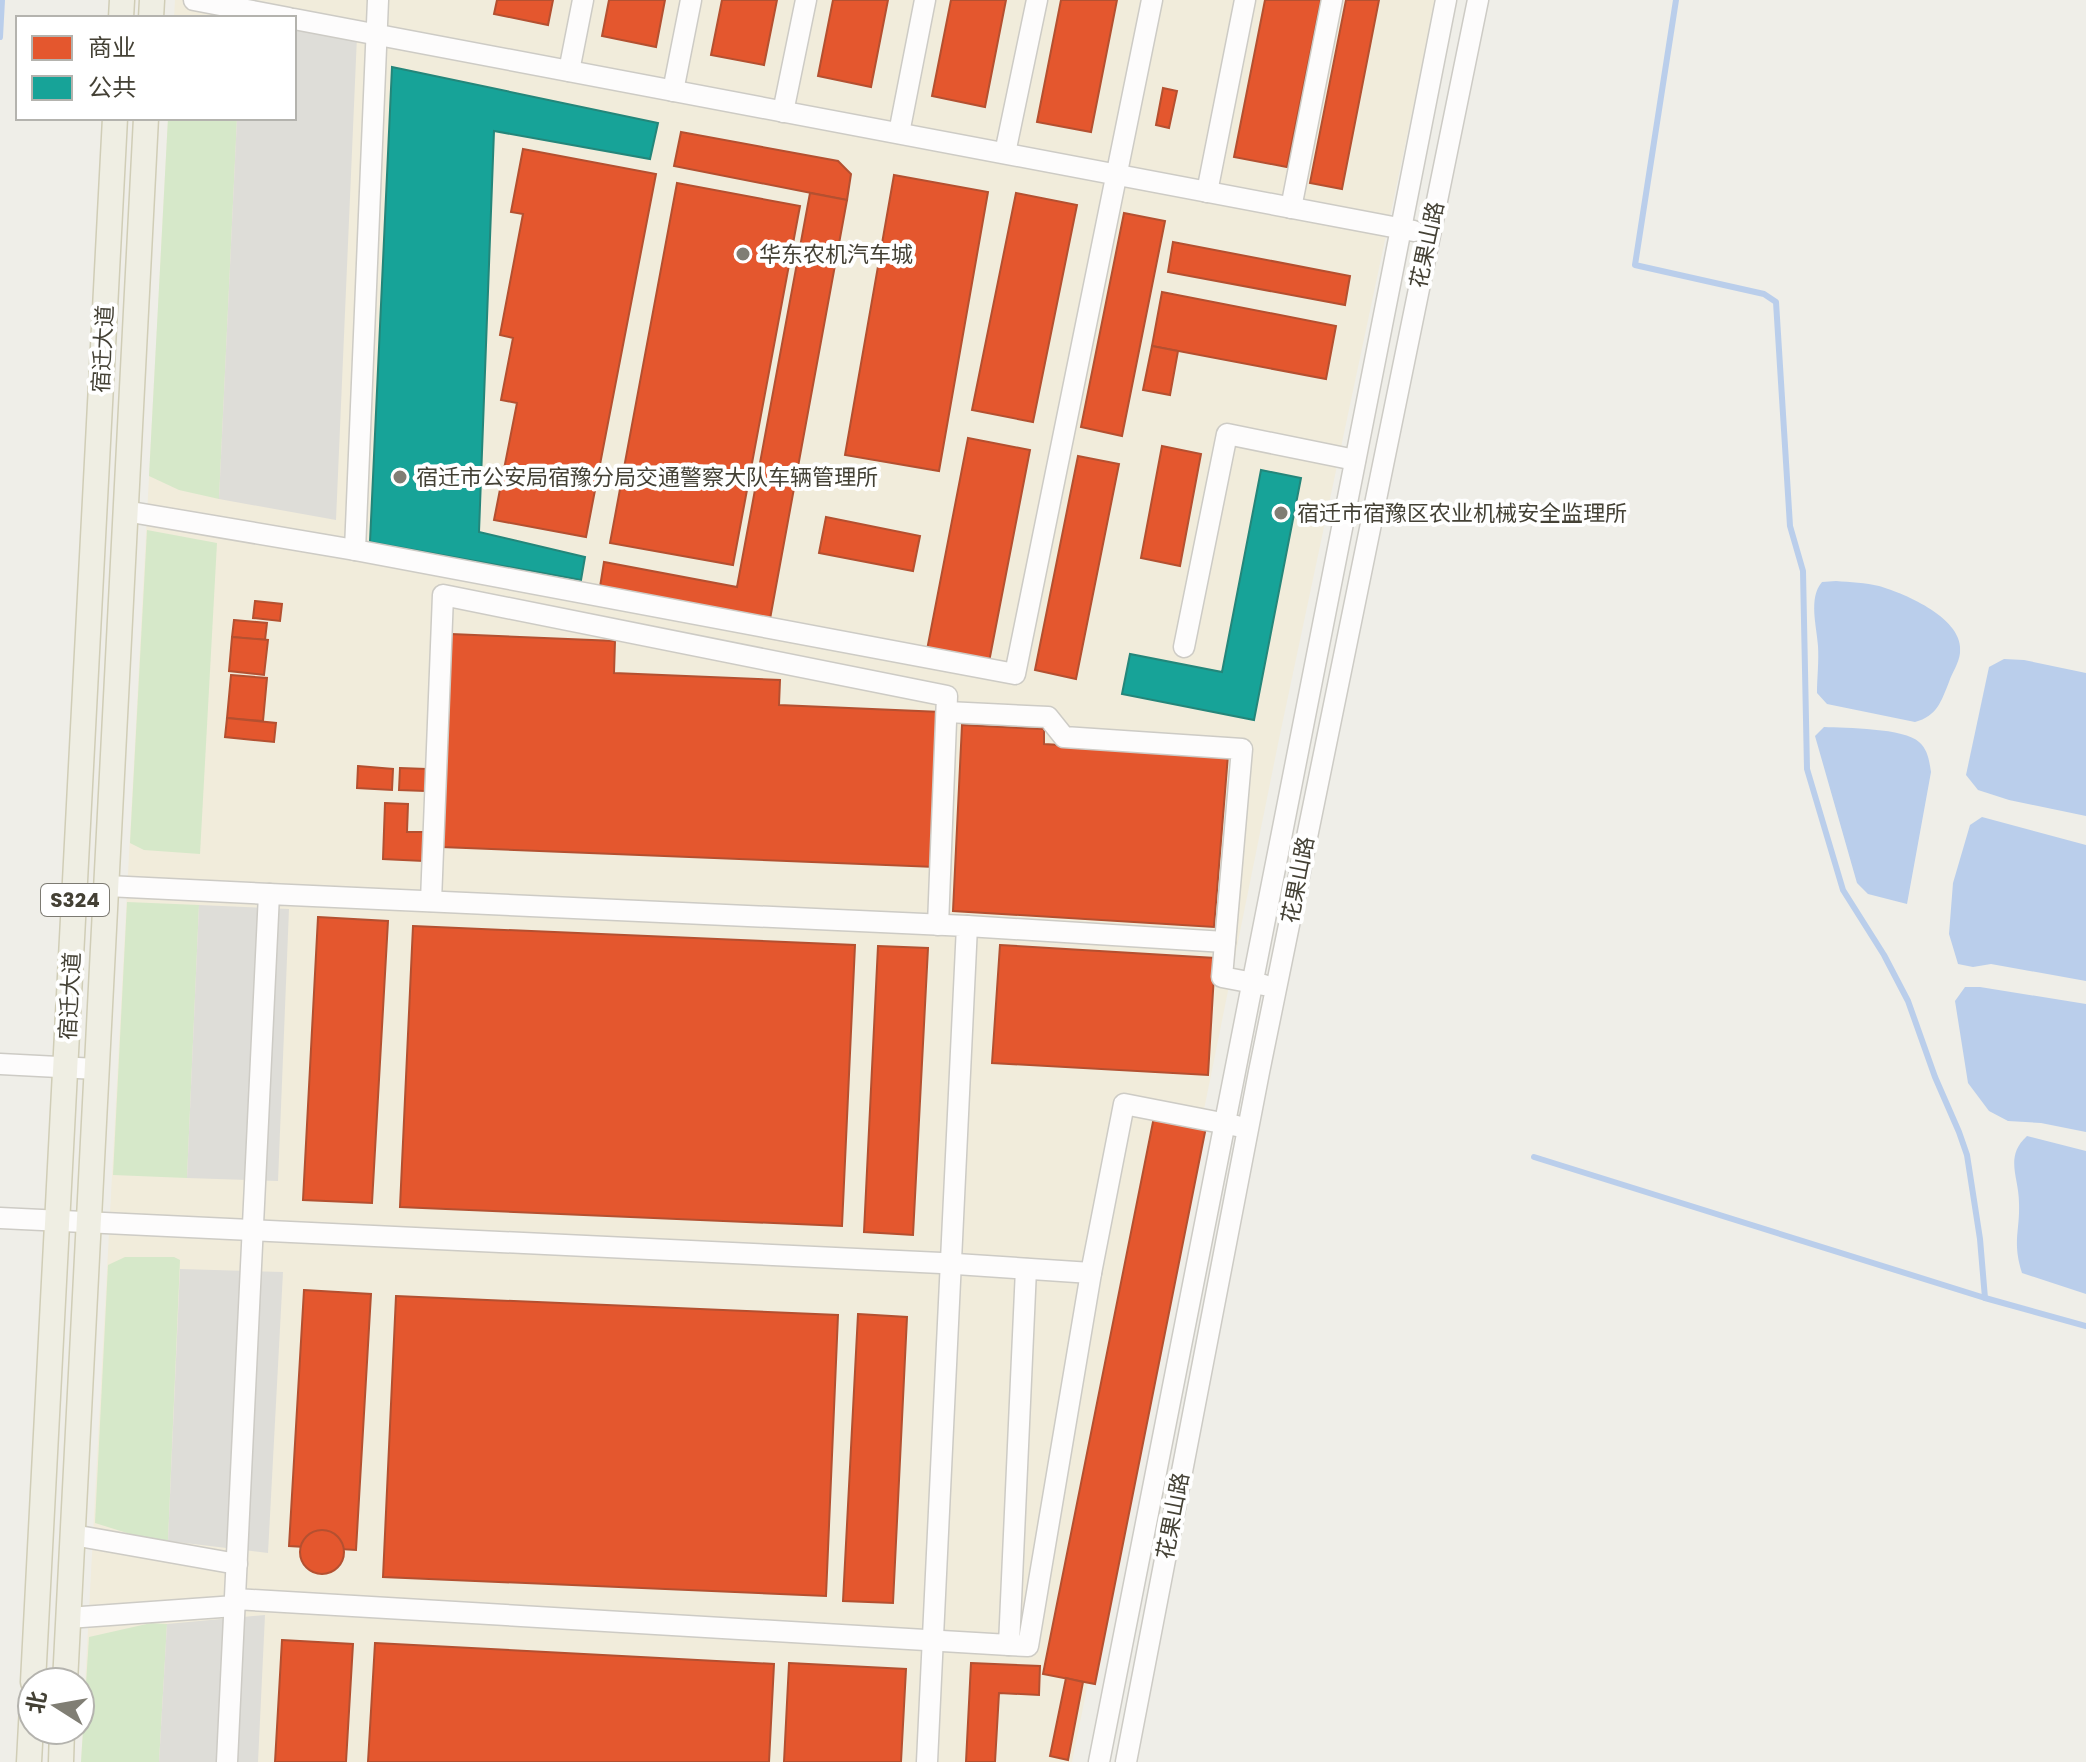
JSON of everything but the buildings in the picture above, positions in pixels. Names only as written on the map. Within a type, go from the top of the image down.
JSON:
[{"type":"main road","name":"宿迁大道","points":[[34,1666],[115,120]]},
{"type":"main road","name":"宿迁大道","points":[[66,1666],[146,120]]},
{"type":"street","points":[[194,0],[281,16]]},
{"type":"street","points":[[355,550],[378,0]]},
{"type":"street","points":[[569,71],[583,0]]},
{"type":"street","points":[[673,91],[691,0]]},
{"type":"street","points":[[783,112],[806,0]]},
{"type":"street","points":[[899,133],[925,0]]},
{"type":"street","points":[[1005,153],[1037,0]]},
{"type":"street","points":[[125,511],[355,550],[1015,674],[1152,0]]},
{"type":"street","points":[[1207,192],[1245,0]]},
{"type":"street","points":[[1291,208],[1332,0]]},
{"type":"street","name":"花果山路","points":[[1099,1762],[1446,0]]},
{"type":"street","name":"花果山路","points":[[1126,1762],[1276,987],[1478,0]]},
{"type":"street","points":[[296,19],[1429,234]]},
{"type":"street","points":[[1184,647],[1227,434],[1355,460]]},
{"type":"street","points":[[431,901],[443,595],[947,696],[938,925]]},
{"type":"street","points":[[947,712],[1048,717],[1064,737],[1242,749],[1222,977],[1276,987]]},
{"type":"street","points":[[107,886],[967,926],[1225,942]]},
{"type":"street","points":[[227,1762],[269,894]]},
{"type":"street","points":[[927,1762],[967,926]]},
{"type":"street","points":[[0,1064],[97,1069]]},
{"type":"street","points":[[68,1618],[235,1603],[1028,1646],[1091,1273],[1124,1104],[1248,1129]]},
{"type":"street","points":[[0,1218],[1091,1273]]},
{"type":"street","points":[[1009,1645],[1026,1269]]},
{"type":"street","points":[[73,1535],[237,1564]]},
{"type":"shaded area","points":[[175,0],[1436,0],[1279,739],[1072,1762],[81,1762],[82,1746],[96,1746],[96,1666],[86,1666],[168,120],[296,120],[296,16],[174,16]]},
{"type":"shaded area","points":[[296,24],[357,36],[336,520],[219,499],[237,120],[296,120]]},
{"type":"shaded area","points":[[199,905],[289,909],[278,1181],[187,1178]]},
{"type":"shaded area","points":[[180,1269],[283,1272],[268,1553],[168,1541]]},
{"type":"shaded area","points":[[265,1615],[258,1762],[159,1762],[167,1624]]},
{"type":"green space","points":[[168,120],[237,120],[219,499],[179,490],[149,476]]},
{"type":"green space","points":[[147,530],[217,543],[200,854],[144,850],[130,843]]},
{"type":"green space","points":[[127,902],[199,905],[187,1178],[113,1175]]},
{"type":"green space","points":[[125,1257],[174,1257],[180,1260],[168,1541],[159,1543],[95,1523],[108,1265]]},
{"type":"green space","points":[[151,1623],[167,1624],[159,1762],[81,1762],[82,1746],[96,1746],[96,1666],[87,1666],[89,1637]]},
{"type":"water","points":[[1822,582],[1879,586],[1904,595],[1932,610],[1953,629],[1959,641],[1959,657],[1941,702],[1928,716],[1915,722],[1827,704],[1817,693],[1815,596]]},
{"type":"water","points":[[2004,659],[2086,673],[2086,816],[2009,800],[1978,790],[1966,775],[1989,667]]},
{"type":"water","points":[[1824,727],[1901,734],[1919,742],[1926,752],[1931,772],[1907,904],[1868,894],[1857,883],[1815,736]]},
{"type":"water","points":[[1982,817],[2086,845],[2086,981],[1991,964],[1973,967],[1958,964],[1949,934],[1953,883],[1970,825]]},
{"type":"water","points":[[1965,987],[2086,1004],[2086,1132],[2041,1123],[2008,1121],[1989,1111],[1968,1083],[1955,1001]]},
{"type":"water","points":[[2027,1136],[2086,1151],[2086,1294],[2022,1273],[2017,1253],[2019,1203],[2014,1160]]},
{"type":"waterway","points":[[0,37],[2,0]]},
{"type":"waterway","points":[[1676,0],[1635,265],[1764,294],[1776,302],[1790,526],[1803,571],[1807,769],[1843,890],[1884,955],[1908,1001],[1967,1155],[1980,1239],[1985,1298]]},
{"type":"waterway","points":[[1534,1157],[1985,1298],[2086,1326]]},
{"type":"place","name":"华东农机汽车城","points":[[743,254]]},
{"type":"place","name":"宿迁市公安局宿豫分局交通警察大队车辆管理所","points":[[400,477]]},
{"type":"place","name":"宿迁市宿豫区农业机械安全监理所","points":[[1281,513]]}]
